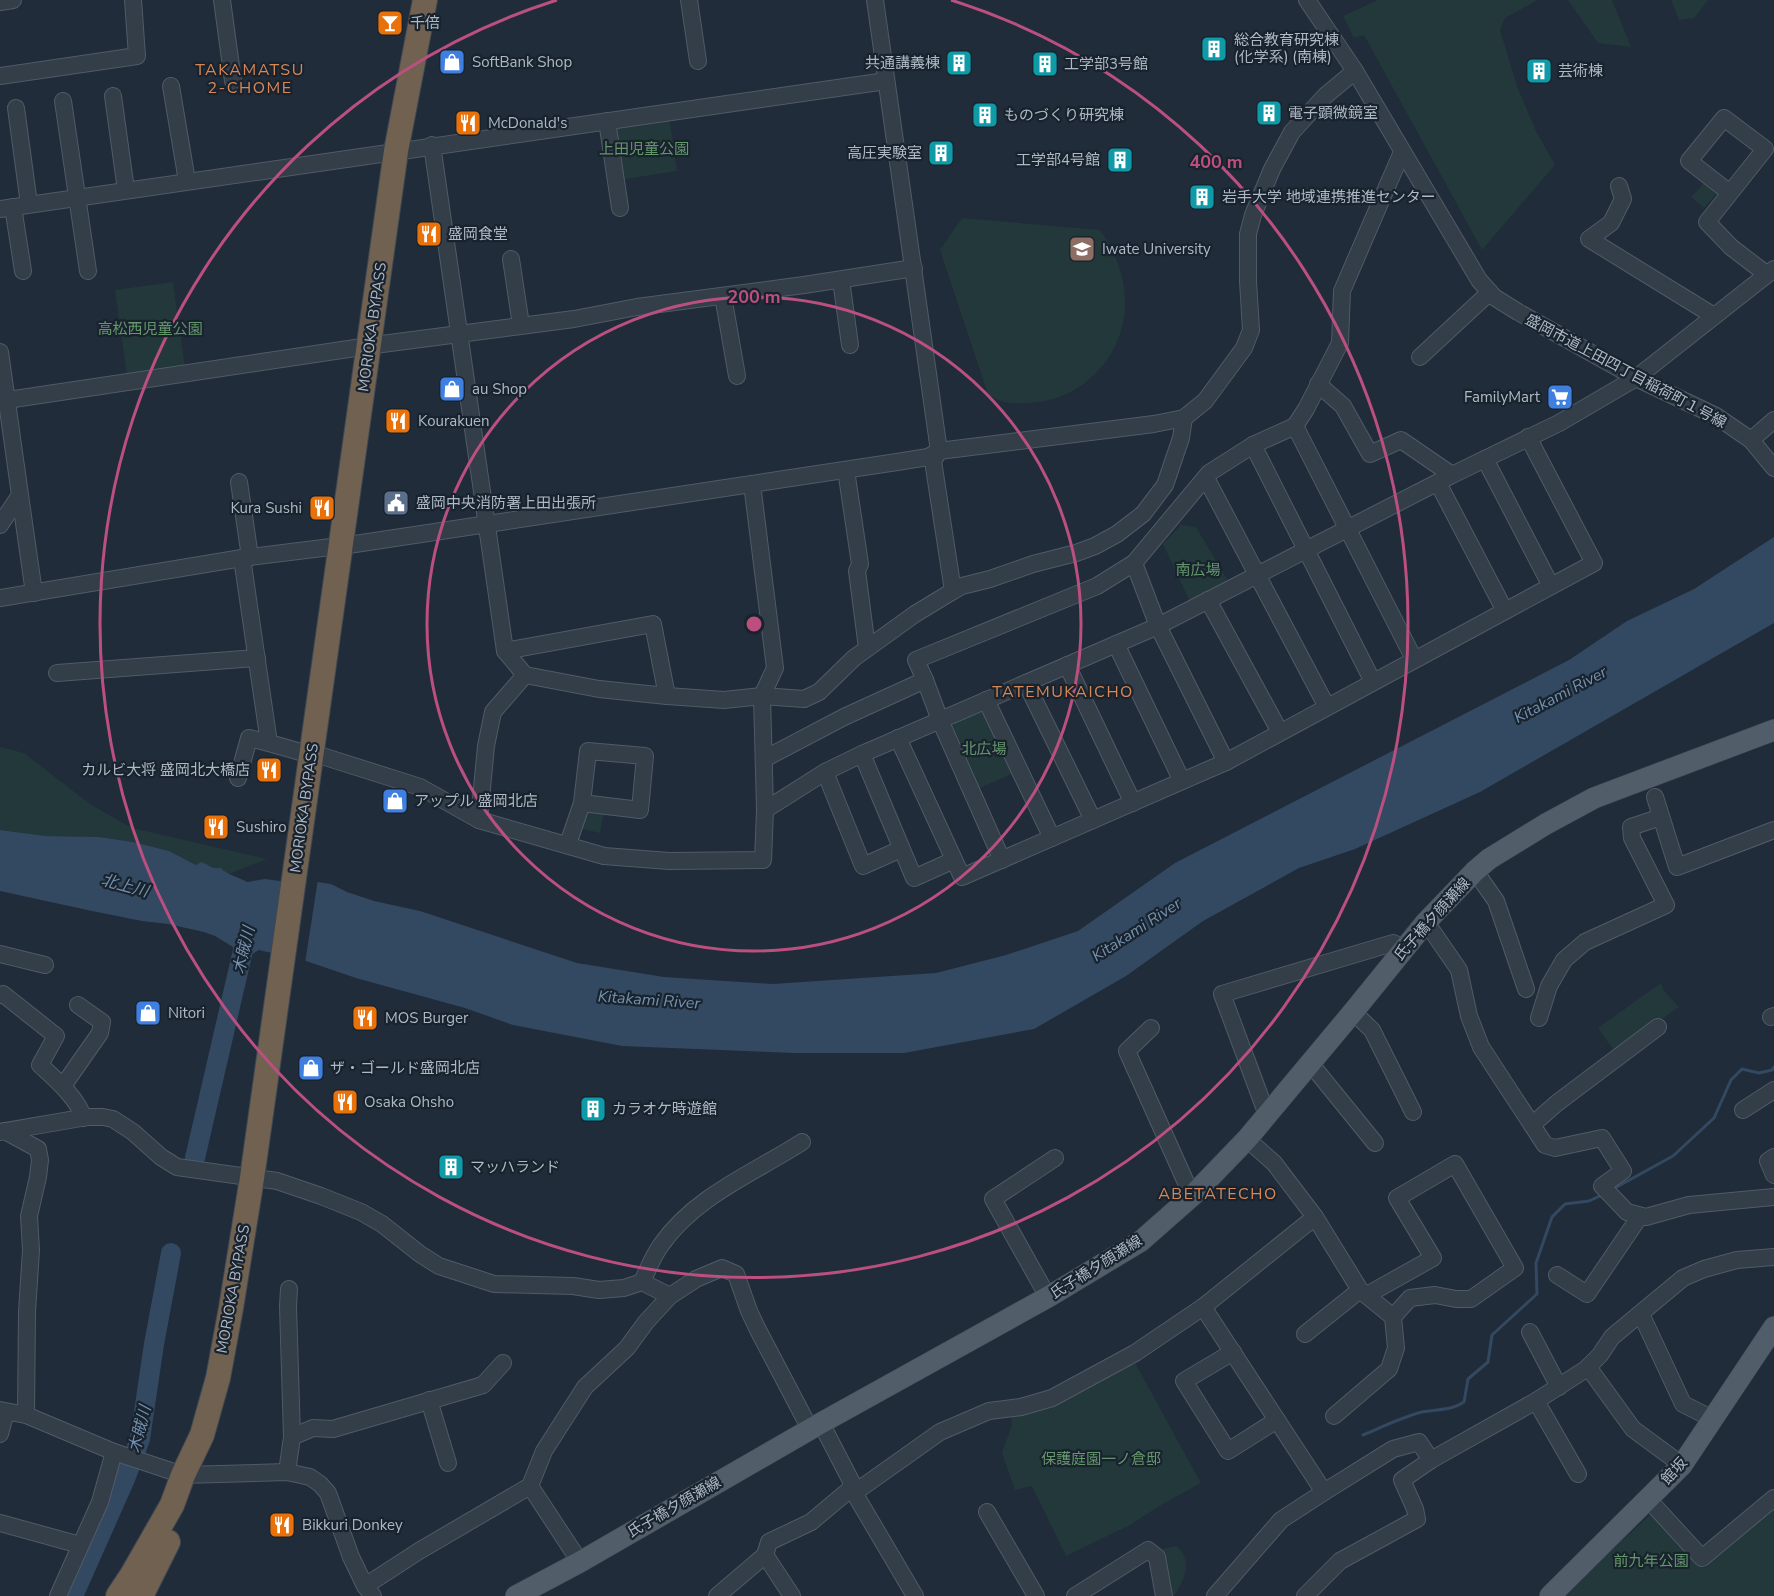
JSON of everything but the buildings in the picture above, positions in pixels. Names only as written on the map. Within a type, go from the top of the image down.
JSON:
[{"type":"highway","name":"MORIOKA BYPASS","points":[[413,149],[425,0]]},
{"type":"highway","name":"MORIOKA BYPASS","points":[[132,1596],[178,1521],[218,1378],[258,1178],[376,345],[413,149],[425,66],[441,0]]},
{"type":"highway","name":"MORIOKA BYPASS","points":[[118,1596],[192,1474]]},
{"type":"highway","points":[[141,1596],[178,1521]]},
{"type":"main road","name":"氏子橋夕顔瀬線","points":[[516,1596],[1048,1297],[1141,1241],[1192,1197],[1247,1139],[1426,922],[1475,871],[1498,853],[1594,798],[1774,730]]},
{"type":"main road","name":"館坂","points":[[1550,1596],[1682,1465],[1774,1327]]},
{"type":"street","points":[[0,2],[13,0]]},
{"type":"street","points":[[0,76],[137,56],[133,0]]},
{"type":"street","points":[[222,0],[234,81]]},
{"type":"street","points":[[689,0],[698,61]]},
{"type":"street","points":[[875,0],[939,451],[933,460],[953,591]]},
{"type":"street","name":"盛岡市道上田四丁目稲荷町１号線","points":[[1307,0],[1355,71],[1479,280],[1494,297],[1636,378],[1716,416],[1751,440],[1774,468]]},
{"type":"street","points":[[0,598],[246,558],[348,545],[846,470],[928,457],[939,451],[1154,424],[1184,418],[1205,401],[1244,348],[1251,330],[1248,234],[1272,169],[1292,132],[1325,96],[1355,71]]},
{"type":"street","points":[[14,206],[886,81]]},
{"type":"street","points":[[171,86],[187,182]]},
{"type":"street","points":[[113,96],[126,190]]},
{"type":"street","points":[[63,101],[88,271]]},
{"type":"street","points":[[16,108],[14,206],[23,271]]},
{"type":"street","points":[[765,810],[825,772],[862,754],[1158,626],[1559,423],[1636,378],[1770,272],[1731,247],[1707,222],[1730,194],[1765,149],[1724,118],[1689,160],[1730,194]]},
{"type":"street","points":[[607,121],[620,208]]},
{"type":"street","points":[[413,149],[459,335],[505,651],[525,675],[599,689],[667,696],[724,700],[762,696],[804,699],[819,692],[867,648],[915,614],[962,586],[1076,553],[1117,534],[1143,514],[1166,485],[1181,438],[1184,418]]},
{"type":"street","points":[[1002,860],[916,660],[1097,586],[1134,563],[1209,473],[1253,445],[1295,426],[1340,343],[1342,291],[1402,152]]},
{"type":"street","points":[[1619,186],[1623,199],[1611,223],[1588,239],[1714,316]]},
{"type":"street","points":[[511,259],[521,325]]},
{"type":"street","points":[[4,400],[914,268]]},
{"type":"street","points":[[842,280],[850,345]]},
{"type":"street","points":[[1420,357],[1490,292]]},
{"type":"street","points":[[723,296],[737,376]]},
{"type":"street","points":[[0,352],[4,400],[34,593]]},
{"type":"street","points":[[1318,384],[1343,405],[1370,454],[1401,440],[1445,479],[1505,611]]},
{"type":"street","points":[[1751,440],[1774,420]]},
{"type":"street","points":[[1295,426],[1414,659]]},
{"type":"street","points":[[898,738],[962,877],[1226,762],[1594,563],[1528,437]]},
{"type":"street","points":[[1253,445],[1373,682]]},
{"type":"street","points":[[1485,459],[1551,586]]},
{"type":"street","points":[[846,470],[860,564],[856,571],[867,648]]},
{"type":"street","points":[[1206,478],[1327,707]]},
{"type":"street","points":[[239,483],[257,658],[269,743]]},
{"type":"street","points":[[238,778],[249,738],[392,777],[420,787],[479,820],[604,856],[669,861],[763,860],[765,810],[762,696],[775,668],[752,484]]},
{"type":"street","points":[[0,525],[20,495]]},
{"type":"street","points":[[1134,563],[1158,626],[1226,762]]},
{"type":"street","points":[[1208,600],[1281,732]]},
{"type":"street","points":[[505,651],[653,624],[667,696]]},
{"type":"street","points":[[1116,644],[1182,781]]},
{"type":"street","points":[[57,673],[257,658]]},
{"type":"street","points":[[1067,665],[1133,802]]},
{"type":"street","points":[[479,820],[486,746],[493,712],[525,675]]},
{"type":"street","points":[[764,759],[844,717],[925,680]]},
{"type":"street","points":[[1026,683],[1093,820]]},
{"type":"street","points":[[986,700],[1052,838]]},
{"type":"street","points":[[568,844],[582,803],[588,751],[645,756],[640,810],[582,803]]},
{"type":"street","points":[[862,754],[914,878],[954,860]]},
{"type":"street","points":[[825,772],[863,866],[901,849]]},
{"type":"street","points":[[1655,797],[1677,867],[1774,830]]},
{"type":"street","points":[[1539,1018],[1548,986],[1564,960],[1585,942],[1666,905],[1632,838],[1631,827],[1661,817]]},
{"type":"street","points":[[1475,871],[1496,901],[1526,989]]},
{"type":"street","points":[[1426,922],[1459,970],[1469,1016],[1481,1047],[1545,1145],[1555,1148],[1602,1138],[1623,1171],[1602,1186],[1627,1212],[1646,1217],[1689,1205],[1774,1197]]},
{"type":"street","points":[[1267,1115],[1222,994],[1393,943],[1405,948]]},
{"type":"street","points":[[0,954],[45,965]]},
{"type":"street","points":[[0,995],[3,994],[56,1036],[40,1065],[63,1086],[82,1112],[83,1118]]},
{"type":"street","points":[[63,1086],[100,1033],[102,1022],[78,1005]]},
{"type":"street","points":[[1353,1012],[1372,1030],[1413,1112]]},
{"type":"street","points":[[1532,1125],[1557,1103],[1658,1027]]},
{"type":"street","points":[[1151,1028],[1127,1051],[1192,1197]]},
{"type":"street","points":[[1310,1063],[1375,1143]]},
{"type":"street","points":[[1743,1110],[1774,1090]]},
{"type":"street","points":[[2,1131],[83,1118],[113,1119],[177,1167],[277,1181],[361,1212],[382,1224],[420,1254],[440,1266],[494,1284],[573,1286],[599,1290],[624,1288],[642,1282],[670,1296]]},
{"type":"street","points":[[2,1131],[38,1149],[40,1160],[29,1216],[31,1250],[26,1342],[26,1415]]},
{"type":"street","points":[[1247,1139],[1274,1164],[1315,1217],[1364,1293],[1393,1317],[1396,1348],[1389,1369],[1334,1416]]},
{"type":"street","points":[[642,1282],[653,1256],[678,1225],[707,1200],[802,1142]]},
{"type":"street","points":[[1774,1157],[1768,1161],[1774,1175]]},
{"type":"street","points":[[1048,1297],[993,1199],[1055,1158]]},
{"type":"street","points":[[1305,1334],[1364,1293],[1433,1258],[1397,1198],[1455,1164],[1515,1268],[1471,1299],[1435,1295],[1410,1298],[1393,1317]]},
{"type":"street","points":[[1557,1275],[1587,1294],[1640,1216]]},
{"type":"street","points":[[717,1596],[765,1555],[769,1542],[812,1522],[848,1491],[861,1488],[940,1432],[990,1411],[1021,1407],[1052,1398],[1135,1353],[1203,1307],[1315,1217]]},
{"type":"street","points":[[1305,1596],[1340,1561],[1417,1519],[1402,1480],[1431,1460],[1536,1401],[1588,1367],[1600,1355],[1612,1337],[1683,1278],[1704,1269],[1737,1260],[1774,1257]]},
{"type":"street","points":[[0,1434],[3,1411],[26,1415],[119,1454],[192,1474],[287,1472],[310,1477],[327,1493],[351,1557],[369,1591],[419,1551],[530,1485],[544,1451],[585,1387],[627,1348],[646,1322],[670,1296],[696,1279],[722,1268],[736,1274],[749,1311],[781,1376],[816,1426],[915,1596]]},
{"type":"street","points":[[287,1472],[292,1437],[289,1289]]},
{"type":"street","points":[[1203,1307],[1324,1491]]},
{"type":"street","points":[[1641,1314],[1683,1404],[1713,1419]]},
{"type":"street","points":[[1530,1332],[1559,1387]]},
{"type":"street","points":[[1233,1352],[1184,1381],[1228,1451],[1277,1420]]},
{"type":"street","points":[[292,1437],[313,1428],[333,1429],[483,1385],[503,1363]]},
{"type":"street","points":[[1588,1367],[1633,1429],[1682,1465]]},
{"type":"street","points":[[429,1400],[448,1463]]},
{"type":"street","points":[[1536,1401],[1578,1474]]},
{"type":"street","points":[[1215,1596],[1281,1520],[1324,1491],[1394,1449],[1419,1442],[1431,1460]]},
{"type":"street","points":[[58,1596],[119,1454]]},
{"type":"street","points":[[530,1485],[580,1562]]},
{"type":"street","points":[[1648,1499],[1702,1558],[1774,1498]]},
{"type":"street","points":[[987,1512],[1036,1596]]},
{"type":"street","points":[[0,1523],[80,1545]]},
{"type":"street","points":[[1075,1596],[1148,1550],[1157,1557],[1164,1596]]},
{"type":"street","points":[[765,1555],[792,1596]]},
{"type":"green space","points":[[1378,0],[1538,0],[1505,18],[1500,30],[1517,86],[1536,131],[1555,165],[1482,250],[1364,35],[1354,38],[1343,16]]},
{"type":"green space","points":[[1568,0],[1612,0],[1631,47],[1598,43]]},
{"type":"green space","points":[[1671,0],[1708,0],[1694,18],[1679,20]]},
{"type":"green space","name":"上田児童公園","points":[[669,117],[677,171],[619,180],[611,126]]},
{"type":"green space","points":[[1704,183],[1716,194],[1704,208],[1691,197]]},
{"type":"green space","points":[[962,218],[1100,230],[1110,245],[1120,271],[1125,298],[1124,318],[1111,354],[1085,383],[1051,400],[1031,403],[1008,403],[988,394],[940,250]]},
{"type":"green space","name":"高松西児童公園","points":[[173,282],[185,368],[127,376],[115,290]]},
{"type":"green space","name":"南広場","points":[[1181,525],[1196,527],[1229,583],[1190,602],[1163,544]]},
{"type":"green space","name":"北広場","points":[[984,710],[1014,773],[980,788],[953,726],[956,720]]},
{"type":"green space","points":[[0,747],[24,753],[90,804],[132,828],[267,859],[229,874],[221,868],[201,863],[196,865],[169,851],[133,842],[99,837],[46,836],[0,830]]},
{"type":"green space","points":[[590,809],[604,812],[600,833],[578,828],[584,813]]},
{"type":"green space","points":[[1661,983],[1664,991],[1679,1007],[1615,1052],[1598,1028]]},
{"type":"green space","name":"保護庭園一ノ倉邸","points":[[1134,1361],[1201,1483],[1130,1525],[1066,1556],[1032,1486],[1015,1490],[1002,1453],[1012,1424],[1010,1414]]},
{"type":"green space","name":"前九年公園","points":[[1774,1506],[1774,1596],[1563,1596],[1653,1512],[1704,1568]]},
{"type":"green space","points":[[1177,1546],[1185,1558],[1186,1570],[1175,1595],[1170,1596],[1163,1549]]},
{"type":"water","points":[[1774,537],[1774,623],[1480,792],[1355,849],[1299,868],[1203,921],[1126,976],[1034,1029],[904,1053],[796,1053],[622,1046],[513,1025],[465,1008],[356,978],[306,961],[259,950],[247,959],[239,957],[233,947],[204,932],[0,891],[0,830],[46,836],[99,837],[169,851],[196,865],[201,862],[221,868],[247,882],[265,879],[331,884],[374,901],[420,911],[577,963],[664,977],[773,984],[936,973],[1006,955],[1078,931],[1175,863],[1569,660],[1627,621],[1694,589]]},
{"type":"pier","points":[[318,879],[305,963],[274,957],[297,880]]},
{"type":"waterway","name":"木賊川","points":[[195,1158],[247,933]]},
{"type":"waterway","points":[[1613,1189],[1673,1156],[1714,1118],[1731,1080],[1742,1069],[1759,1073],[1772,1070],[1774,1067]]},
{"type":"waterway","points":[[1363,1435],[1415,1414],[1449,1408],[1464,1402],[1468,1379],[1488,1362],[1492,1335],[1537,1294],[1536,1263],[1552,1217],[1565,1204],[1589,1201],[1602,1195]]},
{"type":"waterway","name":"木賊川","points":[[73,1596],[125,1479],[140,1439],[154,1344],[171,1253]]},
{"type":"place","name":"千倍","points":[[390,23]]},
{"type":"place","name":"総合教育研究棟 (化学系) (南棟)","points":[[1214,49]]},
{"type":"place","name":"SoftBank Shop","points":[[452,62]]},
{"type":"place","name":"共通講義棟","points":[[959,63]]},
{"type":"place","name":"工学部3号館","points":[[1045,64]]},
{"type":"place","name":"芸術棟","points":[[1539,71]]},
{"type":"place","name":"電子顕微鏡室","points":[[1269,113]]},
{"type":"place","name":"ものづくり研究棟","points":[[985,115]]},
{"type":"place","name":"McDonald's","points":[[468,123]]},
{"type":"place","name":"高圧実験室","points":[[941,153]]},
{"type":"place","name":"工学部4号館","points":[[1120,160]]},
{"type":"place","name":"岩手大学 地域連携推進センター","points":[[1202,197]]},
{"type":"place","name":"盛岡食堂","points":[[429,234]]},
{"type":"place","name":"Iwate University","points":[[1082,249]]},
{"type":"place","name":"au Shop","points":[[452,389]]},
{"type":"place","name":"FamilyMart","points":[[1560,397]]},
{"type":"place","name":"Kourakuen","points":[[398,421]]},
{"type":"place","name":"盛岡中央消防署上田出張所","points":[[396,503]]},
{"type":"place","name":"Kura Sushi","points":[[322,508]]},
{"type":"place","name":"カルビ大将 盛岡北大橋店","points":[[269,770]]},
{"type":"place","name":"アップル 盛岡北店","points":[[395,801]]},
{"type":"place","name":"Sushiro","points":[[216,827]]},
{"type":"place","name":"Nitori","points":[[148,1013]]},
{"type":"place","name":"MOS Burger","points":[[365,1018]]},
{"type":"place","name":"ザ・ゴールド盛岡北店","points":[[311,1068]]},
{"type":"place","name":"Osaka Ohsho","points":[[345,1102]]},
{"type":"place","name":"カラオケ時遊館","points":[[593,1109]]},
{"type":"place","name":"マッハランド","points":[[451,1167]]},
{"type":"place","name":"Bikkuri Donkey","points":[[282,1525]]},
{"type":"district","name":"TAKAMATSU 2-CHOME","points":[[250,78]]},
{"type":"district","name":"TATEMUKAICHO","points":[[1063,691]]},
{"type":"district","name":"ABETATECHO","points":[[1218,1193]]},
{"type":"water label","name":"Kitakami River","points":[[1560,694]]},
{"type":"water label","name":"北上川","points":[[125,885]]},
{"type":"water label","name":"Kitakami River","points":[[1136,929]]},
{"type":"water label","name":"Kitakami River","points":[[649,999]]}]
